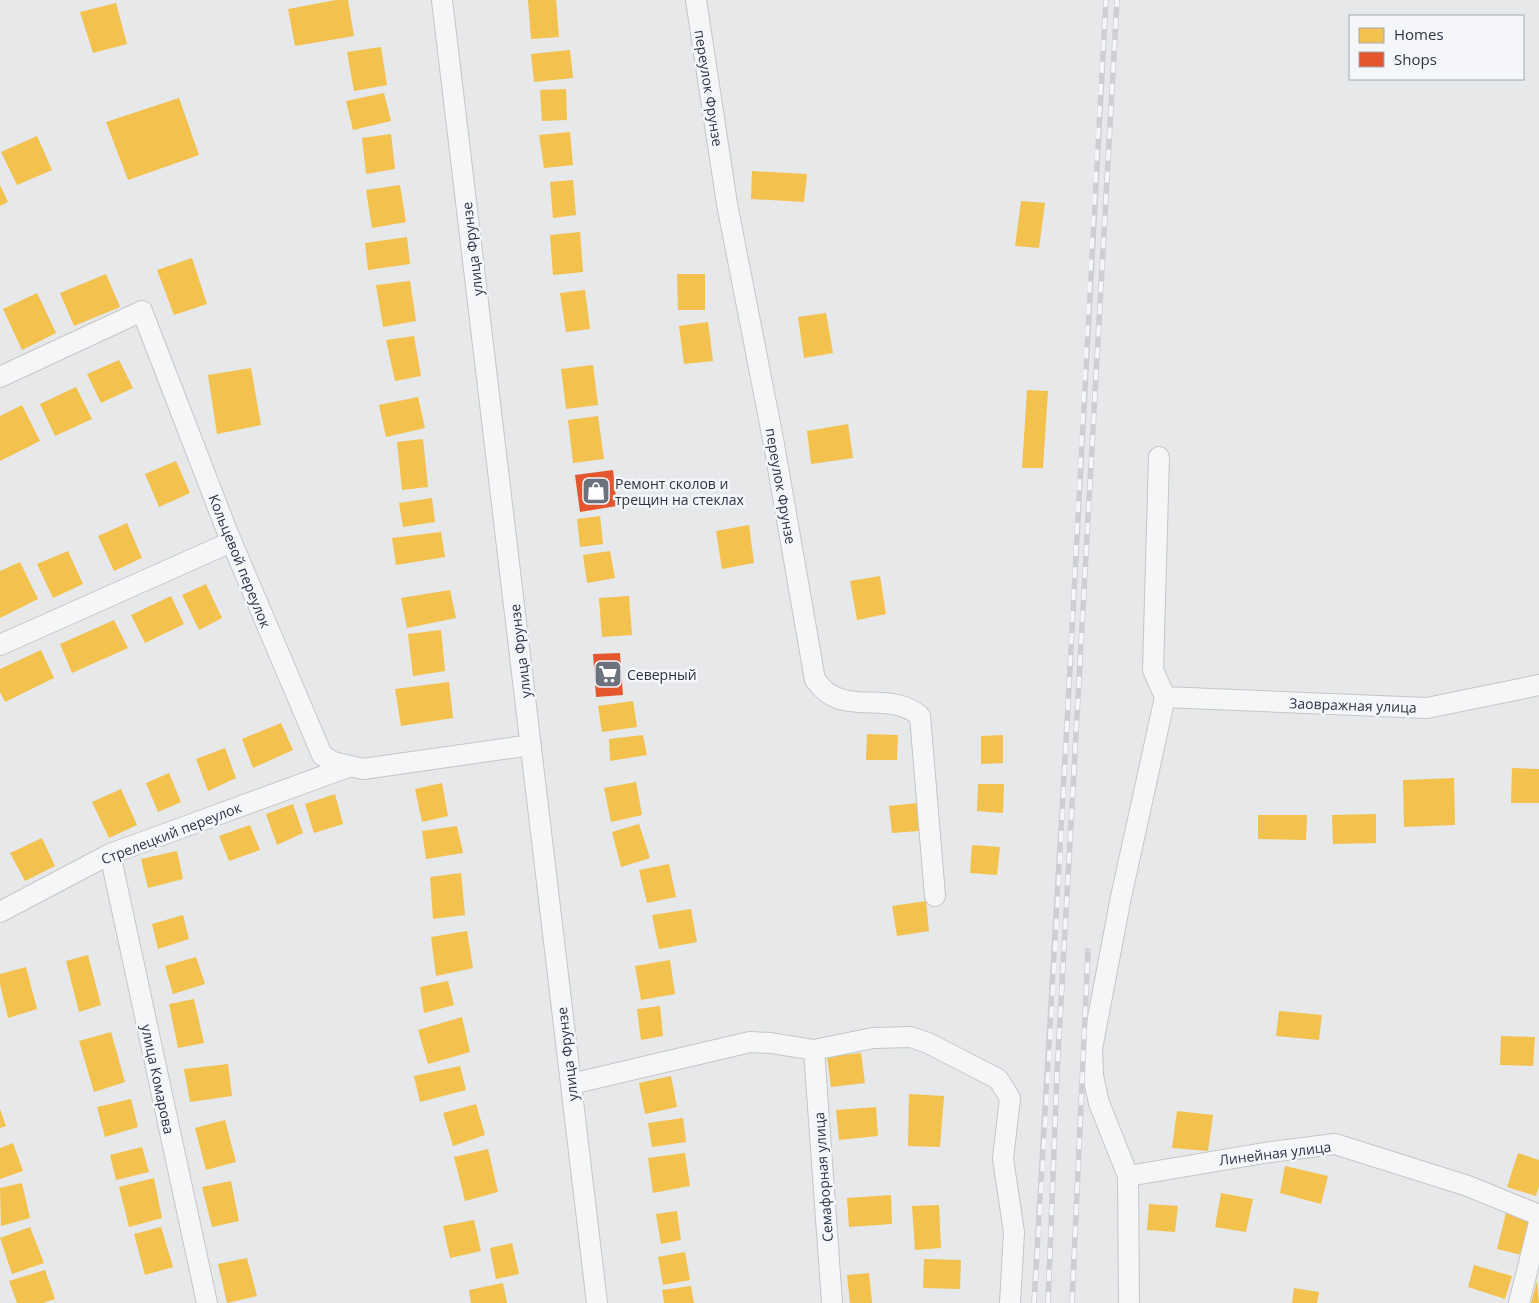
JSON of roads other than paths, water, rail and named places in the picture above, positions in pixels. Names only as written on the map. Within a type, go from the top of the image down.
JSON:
[{"type":"street","name":"улица Фрунзе","points":[[442,0],[597,1303]]},
{"type":"street","name":"переулок Фрунзе","points":[[696,0],[727,204],[773,439],[815,680],[829,694],[850,701],[900,704],[911,708],[920,716],[935,896]]},
{"type":"street","name":"Кольцевой переулок","points":[[0,377],[142,311],[231,542],[317,746],[327,759],[348,767],[363,769],[531,745]]},
{"type":"street","points":[[1129,1303],[1128,1176],[1099,1103],[1093,1076],[1092,1049],[1121,897],[1165,697],[1153,670],[1159,457]]},
{"type":"street","points":[[0,645],[231,542]]},
{"type":"street","name":"Заовражная улица","points":[[1165,697],[1427,708],[1539,685]]},
{"type":"street","name":"Стрелецкий переулок","points":[[0,912],[110,854],[348,767]]},
{"type":"street","name":"улица Комарова","points":[[110,854],[207,1303]]},
{"type":"street","points":[[571,1084],[750,1042],[771,1043],[814,1050],[874,1038],[911,1037],[920,1039],[992,1074],[1003,1084],[1010,1098],[1003,1158],[1014,1232],[1010,1303]]},
{"type":"street","name":"Семафорная улица","points":[[814,1050],[832,1303]]},
{"type":"street","name":"Линейная улица","points":[[1128,1176],[1270,1152],[1335,1144],[1468,1186],[1539,1215]]},
{"type":"street","points":[[1519,1303],[1539,1223]]},
{"type":"railway","points":[[1034,1303],[1106,0]]},
{"type":"railway","points":[[1048,1303],[1057,1074],[1117,0]]},
{"type":"railway","points":[[1072,1303],[1088,951]]},
{"type":"place","name":"Ремонт сколов и трещин на стеклах","points":[[596,491]]},
{"type":"place","name":"Северный","points":[[608,674]]}]
